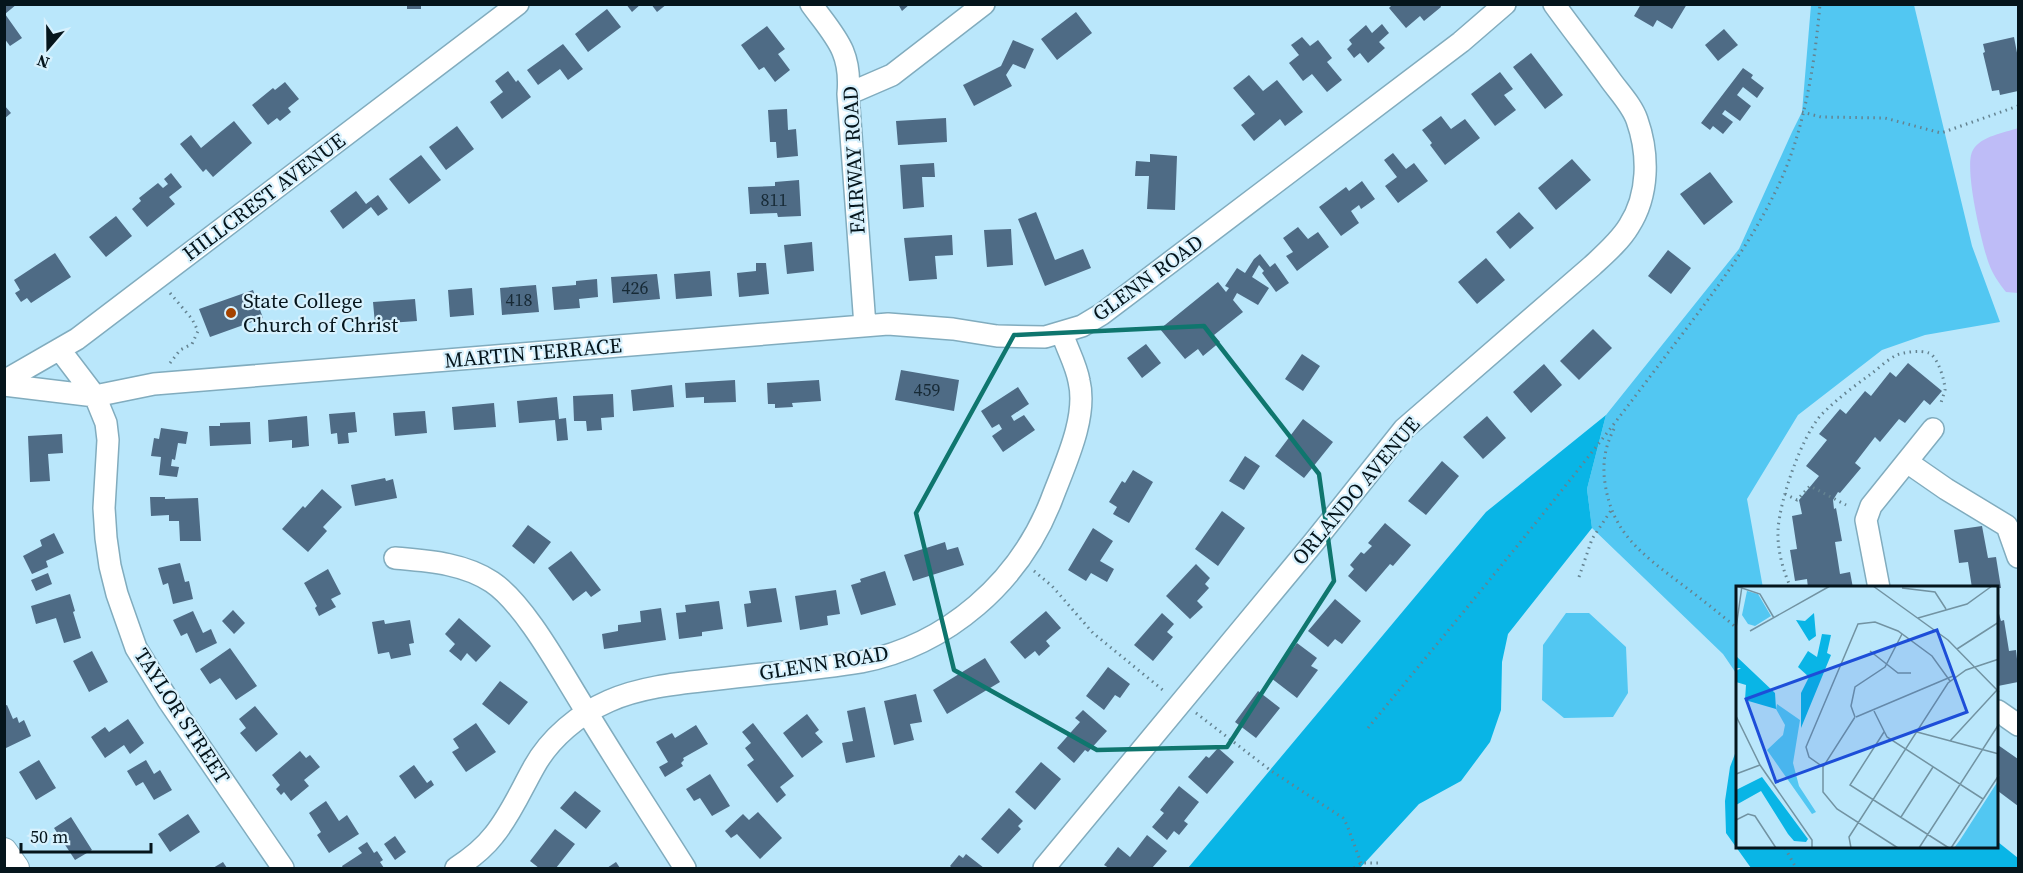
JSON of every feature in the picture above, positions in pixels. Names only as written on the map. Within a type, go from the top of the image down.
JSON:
[{"type":"main road","points":[[4,851],[16,868]]},
{"type":"street","name":"HILLCREST AVENUE","points":[[4,383],[77,339],[518,4]]},
{"type":"street","name":"FAIRWAY ROAD","points":[[811,4],[845,53],[850,77],[848,94],[865,326]]},
{"type":"street","points":[[848,94],[892,75],[984,4]]},
{"type":"street","name":"GLENN ROAD","points":[[456,868],[472,857],[494,836],[510,812],[535,765],[554,740],[587,713],[610,700],[653,688],[862,662],[928,639],[965,617],[997,588],[1027,549],[1044,518],[1068,457],[1078,425],[1080,383],[1062,333],[1082,326],[1102,314],[1461,42],[1505,4]]},
{"type":"street","name":"ORLANDO AVENUE","points":[[1044,868],[1314,542],[1404,429],[1592,266],[1613,246],[1629,226],[1642,199],[1646,175],[1636,118],[1622,95],[1554,4]]},
{"type":"street","name":"MARTIN TERRACE","points":[[4,383],[95,396],[154,384],[865,326],[899,325],[1025,338],[1062,333]]},
{"type":"street","name":"TAYLOR STREET","points":[[60,350],[95,396],[106,423],[108,440],[104,508],[110,566],[136,648],[168,700],[283,868]]},
{"type":"street","points":[[1879,586],[1866,520],[1871,506],[1934,429]]},
{"type":"street","points":[[1908,462],[1946,489],[2007,526],[2019,557]]},
{"type":"street","points":[[395,558],[435,561],[460,567],[497,586],[510,599],[540,637],[685,868]]},
{"type":"street","points":[[1999,712],[2019,725]]},
{"type":"path","points":[[1368,728],[1617,422],[1718,287],[1751,237],[1785,170],[1812,73],[1820,4]]},
{"type":"path","points":[[1802,112],[1821,117],[1885,118],[1941,133],[2019,106]]},
{"type":"path","points":[[158,277],[192,319],[198,331],[192,344],[180,350],[171,362]]},
{"type":"path","points":[[1790,586],[1782,565],[1778,533],[1785,494],[1810,430],[1821,416],[1857,384],[1896,356],[1913,352],[1928,353],[1934,357],[1945,389],[1941,403]]},
{"type":"path","points":[[1617,422],[1607,442],[1604,459],[1607,495],[1622,530],[1647,558],[1736,627]]},
{"type":"path","points":[[1785,494],[1797,500],[1810,486],[1846,505]]},
{"type":"path","points":[[1580,577],[1592,538],[1612,509]]},
{"type":"path","points":[[1033,570],[1052,586],[1093,633],[1164,691]]},
{"type":"path","points":[[1194,712],[1270,770],[1343,818],[1361,863]]},
{"type":"path","points":[[1786,849],[1796,868]]},
{"type":"path","points":[[1354,868],[1361,863],[1378,863]]},
{"type":"highlighted area","points":[[1204,326],[1319,474],[1334,581],[1227,747],[1097,750],[954,670],[916,513],[1014,335]]},
{"type":"shaded area","points":[[1811,5],[1914,5],[1972,246],[2000,322],[1925,335],[1882,350],[1798,415],[1747,499],[1763,586],[1736,586],[1736,673],[1723,654],[1592,528],[1587,489],[1606,415],[1739,249],[1802,112]]},
{"type":"shaded area","points":[[2018,128],[2018,293],[2006,292],[1989,264],[1978,224],[1970,171],[1973,150],[1981,141]]},
{"type":"shaded area","points":[[1606,415],[1587,489],[1592,528],[1508,634],[1502,662],[1501,710],[1490,742],[1461,781],[1419,804],[1360,868],[1188,868],[1486,512]]},
{"type":"shaded area","points":[[1566,613],[1589,613],[1626,647],[1628,693],[1613,717],[1564,718],[1542,700],[1543,645]]},
{"type":"shaded area","points":[[1736,751],[1736,847],[1726,833],[1725,801],[1730,767]]},
{"type":"shaded area","points":[[1999,843],[2018,858],[2018,868],[1751,868],[1737,849],[1999,849]]},
{"type":"building","points":[[4,4],[17,4],[5,14],[22,38],[10,46],[4,38]]},
{"type":"building","points":[[407,4],[421,4],[421,9],[407,9]]},
{"type":"building","points":[[626,4],[641,4],[632,12]]},
{"type":"building","points":[[651,4],[667,4],[657,12]]},
{"type":"building","points":[[898,4],[910,4],[902,11]]},
{"type":"building","points":[[1393,4],[1440,4],[1441,7],[1424,21],[1420,16],[1406,28],[1389,8]]},
{"type":"building","points":[[1641,4],[1662,6],[1663,4],[1687,4],[1672,29],[1657,20],[1653,27],[1634,16]]},
{"type":"building","points":[[607,9],[621,27],[588,52],[575,34]]},
{"type":"building","points":[[1076,12],[1092,33],[1057,60],[1041,39]]},
{"type":"building","points":[[1382,24],[1389,33],[1379,42],[1385,48],[1368,63],[1360,53],[1354,58],[1347,49],[1352,44],[1349,40],[1366,25],[1372,33]]},
{"type":"building","points":[[767,26],[785,49],[778,54],[790,70],[775,82],[764,67],[759,70],[741,45]]},
{"type":"building","points":[[1724,29],[1738,45],[1718,61],[1705,45]]},
{"type":"building","points":[[1302,37],[1310,46],[1318,40],[1332,58],[1327,62],[1342,80],[1327,92],[1312,74],[1303,81],[1289,63],[1299,55],[1291,45]]},
{"type":"building","points":[[2014,37],[2018,58],[2018,91],[2000,95],[1999,90],[1992,91],[1983,44]]},
{"type":"building","points":[[1013,40],[1034,49],[1025,69],[1013,64],[1006,75],[1012,86],[974,106],[963,85],[1001,66]]},
{"type":"building","points":[[563,44],[583,69],[568,80],[560,69],[538,85],[527,70]]},
{"type":"building","points":[[1531,53],[1563,95],[1545,109],[1513,67]]},
{"type":"building","points":[[1743,68],[1753,75],[1751,78],[1764,88],[1757,98],[1743,87],[1737,95],[1751,106],[1740,121],[1725,110],[1722,114],[1733,122],[1723,134],[1713,126],[1710,130],[1701,123]]},
{"type":"building","points":[[508,71],[531,97],[502,119],[490,102],[503,92],[495,81]]},
{"type":"building","points":[[1500,72],[1513,89],[1504,95],[1516,110],[1495,126],[1471,94]]},
{"type":"building","points":[[1249,75],[1263,91],[1277,80],[1303,112],[1285,126],[1280,119],[1254,141],[1241,125],[1255,114],[1233,88]]},
{"type":"building","points":[[285,82],[299,99],[288,108],[291,112],[280,121],[277,118],[268,125],[252,105],[273,88],[275,90]]},
{"type":"building","points":[[4,105],[11,113],[4,119]]},
{"type":"building","points":[[787,109],[788,130],[796,129],[798,156],[777,158],[776,142],[770,142],[768,110]]},
{"type":"building","points":[[1441,116],[1451,129],[1465,119],[1480,138],[1445,165],[1422,130]]},
{"type":"building","points":[[946,118],[947,142],[898,145],[896,121]]},
{"type":"building","points":[[234,121],[252,143],[213,177],[206,169],[203,172],[180,144],[191,135],[201,148]]},
{"type":"building","points":[[457,126],[474,149],[446,170],[429,147]]},
{"type":"building","points":[[1393,153],[1406,169],[1414,163],[1428,181],[1398,203],[1385,186],[1397,177],[1384,160]]},
{"type":"building","points":[[1150,154],[1177,156],[1175,210],[1147,209],[1149,176],[1135,176],[1136,161],[1150,162]]},
{"type":"building","points":[[421,155],[441,180],[409,204],[389,179]]},
{"type":"building","points":[[1572,159],[1591,180],[1556,210],[1538,188]]},
{"type":"building","points":[[934,163],[935,177],[922,177],[924,207],[903,209],[900,165]]},
{"type":"building","points":[[1710,172],[1733,202],[1704,225],[1680,194]]},
{"type":"building","points":[[171,173],[182,187],[169,197],[175,204],[147,227],[132,209],[141,201],[139,198],[158,183],[163,188],[168,184],[164,179]]},
{"type":"building","points":[[799,180],[801,216],[778,217],[777,213],[750,214],[748,187],[775,186],[775,182]]},
{"type":"building","points":[[1362,181],[1375,199],[1361,209],[1359,205],[1351,211],[1359,223],[1341,236],[1319,207],[1346,187],[1349,191]]},
{"type":"building","points":[[356,191],[366,204],[378,195],[388,209],[378,216],[371,207],[343,229],[330,211]]},
{"type":"building","points":[[1036,212],[1055,260],[1083,249],[1091,268],[1045,286],[1018,219]]},
{"type":"building","points":[[1519,212],[1534,228],[1510,249],[1496,232]]},
{"type":"building","points":[[116,216],[132,236],[106,257],[89,237]]},
{"type":"building","points":[[1298,227],[1308,239],[1318,232],[1329,247],[1297,271],[1286,256],[1293,252],[1283,238]]},
{"type":"building","points":[[1011,229],[1013,265],[987,267],[984,230]]},
{"type":"building","points":[[952,235],[953,255],[935,256],[937,279],[909,281],[904,238]]},
{"type":"building","points":[[812,242],[814,271],[787,274],[784,245]]},
{"type":"building","points":[[1668,250],[1691,268],[1671,294],[1648,276]]},
{"type":"building","points":[[55,253],[71,277],[31,303],[27,298],[21,302],[15,293],[20,290],[14,280]]},
{"type":"building","points":[[1260,254],[1270,267],[1275,263],[1289,283],[1276,292],[1259,265],[1252,277],[1269,288],[1258,305],[1237,293],[1233,300],[1243,312],[1214,335],[1220,342],[1203,356],[1198,349],[1185,359],[1160,329],[1218,282],[1226,292],[1229,288],[1225,286],[1237,268],[1245,273]]},
{"type":"building","points":[[1486,258],[1505,280],[1477,304],[1458,282]]},
{"type":"building","points":[[756,263],[766,263],[769,294],[739,297],[737,273],[756,271]]},
{"type":"building","points":[[710,271],[712,296],[676,299],[674,274]]},
{"type":"building","points":[[657,274],[660,299],[613,303],[611,277]]},
{"type":"building","points":[[597,279],[598,297],[579,299],[580,308],[554,310],[552,287],[576,285],[576,281]]},
{"type":"building","points":[[536,285],[539,312],[502,315],[500,288]]},
{"type":"building","points":[[472,288],[474,315],[450,317],[448,290]]},
{"type":"building","name":"State College Church of Christ","points":[[253,290],[263,318],[210,337],[199,309]]},
{"type":"building","points":[[415,299],[417,321],[375,324],[373,302]]},
{"type":"building","points":[[1593,329],[1612,348],[1579,380],[1560,361]]},
{"type":"building","points":[[1146,344],[1161,363],[1142,378],[1127,358]]},
{"type":"building","points":[[1302,354],[1320,366],[1303,391],[1285,379]]},
{"type":"building","points":[[1908,363],[1942,391],[1930,405],[1924,400],[1905,423],[1899,419],[1880,442],[1875,437],[1855,463],[1861,468],[1833,500],[1842,541],[1835,542],[1840,574],[1850,572],[1853,586],[1808,586],[1807,579],[1795,581],[1790,550],[1797,549],[1792,516],[1802,514],[1799,500],[1819,476],[1806,466],[1827,440],[1819,434],[1840,409],[1846,414],[1865,391],[1871,396],[1890,372],[1896,377]]},
{"type":"building","points":[[1544,364],[1562,385],[1531,413],[1513,392]]},
{"type":"building","points":[[901,370],[959,380],[954,411],[895,400]]},
{"type":"building","points":[[735,380],[736,402],[704,403],[704,397],[686,398],[685,383]]},
{"type":"building","points":[[819,380],[821,401],[792,403],[793,407],[775,408],[775,404],[768,404],[767,383]]},
{"type":"building","points":[[672,385],[674,407],[633,411],[631,390]]},
{"type":"building","points":[[1018,387],[1029,404],[1011,416],[1014,421],[1024,415],[1035,430],[1003,452],[992,436],[1002,429],[999,424],[992,428],[981,411]]},
{"type":"building","points":[[613,394],[614,417],[601,418],[602,430],[587,431],[586,421],[574,421],[573,396]]},
{"type":"building","points":[[557,397],[559,419],[566,418],[568,440],[557,441],[555,420],[519,423],[517,401]]},
{"type":"building","points":[[494,403],[496,427],[454,430],[452,407]]},
{"type":"building","points":[[425,411],[427,433],[395,436],[393,413]]},
{"type":"building","points":[[355,412],[357,432],[348,433],[349,443],[338,444],[337,433],[331,434],[329,414]]},
{"type":"building","points":[[307,416],[309,446],[292,448],[292,440],[269,442],[268,420]]},
{"type":"building","points":[[1487,416],[1506,438],[1483,459],[1463,437]]},
{"type":"building","points":[[1303,419],[1333,442],[1304,478],[1275,456]]},
{"type":"building","points":[[250,422],[251,444],[210,446],[209,426],[220,426],[220,423]]},
{"type":"building","points":[[161,428],[188,432],[186,444],[178,443],[175,460],[172,459],[171,466],[179,467],[177,477],[159,475],[161,457],[151,456],[154,438],[159,439]]},
{"type":"building","points":[[62,434],[63,453],[48,454],[50,481],[30,482],[28,436]]},
{"type":"building","points":[[1245,456],[1260,466],[1244,490],[1229,481]]},
{"type":"building","points":[[1442,461],[1459,476],[1426,515],[1408,501]]},
{"type":"building","points":[[1133,470],[1153,482],[1129,523],[1113,514],[1117,507],[1109,502],[1122,481],[1125,483]]},
{"type":"building","points":[[385,478],[386,481],[393,479],[397,498],[355,506],[351,485]]},
{"type":"building","points":[[322,489],[342,507],[323,527],[327,531],[308,552],[282,529]]},
{"type":"building","points":[[150,497],[198,498],[201,541],[180,541],[179,521],[169,521],[169,515],[151,516]]},
{"type":"building","points":[[1222,511],[1245,528],[1218,566],[1195,549]]},
{"type":"building","points":[[1385,523],[1411,545],[1393,566],[1390,564],[1366,592],[1348,576],[1354,569],[1350,565],[1361,552],[1364,554],[1372,546],[1368,543]]},
{"type":"building","points":[[528,525],[551,542],[534,564],[512,546]]},
{"type":"building","points":[[1982,526],[1988,558],[1996,557],[2001,588],[1999,586],[1972,586],[1968,562],[1959,563],[1954,530]]},
{"type":"building","points":[[1093,528],[1113,541],[1100,561],[1114,569],[1107,582],[1091,573],[1086,581],[1068,570]]},
{"type":"building","points":[[54,533],[64,553],[46,561],[48,567],[32,574],[23,556],[42,546],[40,540]]},
{"type":"building","points":[[945,542],[947,550],[958,547],[964,565],[913,581],[904,555]]},
{"type":"building","points":[[571,551],[601,590],[591,597],[586,591],[573,601],[548,568]]},
{"type":"building","points":[[180,563],[185,582],[189,581],[193,599],[173,604],[168,583],[163,585],[158,568]]},
{"type":"building","points":[[1196,564],[1210,578],[1205,584],[1209,588],[1197,601],[1203,607],[1190,619],[1166,596]]},
{"type":"building","points":[[328,569],[341,594],[331,599],[336,607],[319,616],[315,608],[317,606],[304,583]]},
{"type":"building","points":[[885,571],[896,605],[861,615],[851,585],[861,582],[860,579]]},
{"type":"building","points":[[48,573],[52,584],[36,591],[31,580]]},
{"type":"building","points":[[776,588],[782,622],[747,627],[744,604],[751,603],[749,591]]},
{"type":"building","points":[[836,590],[840,614],[827,616],[828,625],[800,630],[795,596]]},
{"type":"building","points":[[70,594],[81,638],[64,643],[56,618],[36,624],[31,606]]},
{"type":"building","points":[[1335,599],[1361,621],[1342,644],[1335,639],[1328,647],[1308,631]]},
{"type":"building","points":[[719,601],[723,629],[702,632],[702,636],[679,639],[676,613],[686,612],[685,605]]},
{"type":"building","points":[[661,608],[666,640],[604,649],[602,634],[618,631],[618,625],[641,622],[640,611]]},
{"type":"building","points":[[233,610],[245,623],[234,634],[222,621]]},
{"type":"building","points":[[193,611],[203,633],[211,629],[217,643],[196,653],[187,633],[181,636],[173,620]]},
{"type":"building","points":[[1046,611],[1061,628],[1046,641],[1050,646],[1039,656],[1035,651],[1025,659],[1010,642]]},
{"type":"building","points":[[1162,613],[1174,624],[1167,632],[1173,637],[1153,661],[1134,645]]},
{"type":"building","points":[[1999,614],[2001,621],[2004,620],[2009,651],[2016,650],[2018,682],[1999,686]]},
{"type":"building","points":[[459,618],[491,646],[476,662],[467,653],[461,661],[449,651],[455,644],[445,634]]},
{"type":"building","points":[[384,620],[385,624],[410,620],[414,643],[409,644],[411,655],[391,659],[389,652],[378,654],[372,622]]},
{"type":"building","points":[[1297,643],[1317,658],[1311,666],[1318,670],[1297,698],[1271,678]]},
{"type":"building","points":[[230,648],[257,686],[236,700],[220,678],[210,684],[200,669]]},
{"type":"building","points":[[92,651],[108,682],[89,692],[73,661]]},
{"type":"building","points":[[985,658],[1000,682],[947,714],[933,690]]},
{"type":"building","points":[[1108,667],[1130,684],[1120,698],[1115,695],[1104,710],[1086,696]]},
{"type":"building","points":[[500,681],[528,702],[509,725],[482,704]]},
{"type":"building","points":[[1258,691],[1280,708],[1256,738],[1235,722]]},
{"type":"building","points":[[916,694],[922,722],[910,724],[914,740],[894,745],[884,701]]},
{"type":"building","points":[[7,705],[13,719],[17,717],[19,723],[24,720],[31,736],[4,749],[4,706]]},
{"type":"building","points":[[255,706],[278,734],[256,752],[240,733],[246,728],[239,719]]},
{"type":"building","points":[[865,707],[875,757],[846,763],[842,743],[853,741],[847,711]]},
{"type":"building","points":[[1083,710],[1107,731],[1088,752],[1085,750],[1074,763],[1057,748],[1080,722],[1075,718]]},
{"type":"building","points":[[807,714],[819,730],[815,733],[823,742],[802,758],[783,733]]},
{"type":"building","points":[[128,719],[144,743],[130,754],[124,745],[105,758],[91,737],[105,727],[109,732]]},
{"type":"building","points":[[476,723],[496,752],[466,772],[452,752],[459,748],[453,739]]},
{"type":"building","points":[[753,723],[794,776],[780,787],[786,795],[777,803],[747,765],[754,760],[745,748],[751,743],[742,732]]},
{"type":"building","points":[[696,725],[708,744],[683,758],[681,763],[683,766],[665,777],[659,767],[668,762],[656,742],[672,733],[675,738]]},
{"type":"building","points":[[1999,746],[2018,759],[2018,806],[1999,792]]},
{"type":"building","points":[[1218,748],[1234,762],[1207,794],[1188,777],[1206,756],[1209,758]]},
{"type":"building","points":[[300,751],[306,758],[310,755],[320,767],[304,780],[309,786],[291,801],[284,792],[281,795],[276,789],[280,785],[272,775]]},
{"type":"building","points":[[39,760],[56,788],[36,800],[19,772]]},
{"type":"building","points":[[146,760],[154,774],[160,770],[172,790],[154,800],[143,782],[136,786],[127,771]]},
{"type":"building","points":[[1041,762],[1061,779],[1035,810],[1015,792]]},
{"type":"building","points":[[414,765],[427,783],[431,780],[434,785],[415,799],[399,776]]},
{"type":"building","points":[[710,774],[730,806],[712,816],[700,798],[694,801],[686,789]]},
{"type":"building","points":[[1179,786],[1199,802],[1184,821],[1188,824],[1179,835],[1174,831],[1167,840],[1152,827],[1164,813],[1160,810]]},
{"type":"building","points":[[575,791],[601,811],[586,829],[560,808]]},
{"type":"building","points":[[326,801],[339,821],[347,815],[359,834],[329,853],[317,835],[321,832],[309,813]]},
{"type":"building","points":[[1009,808],[1023,821],[1018,826],[1021,829],[998,854],[981,839]]},
{"type":"building","points":[[758,812],[782,838],[760,859],[737,834],[731,838],[725,831],[743,814],[749,820]]},
{"type":"building","points":[[188,814],[200,832],[170,852],[158,834]]},
{"type":"building","points":[[71,817],[92,850],[75,860],[54,828]]},
{"type":"building","points":[[555,829],[575,844],[556,868],[539,868],[530,861]]},
{"type":"building","points":[[1147,835],[1167,851],[1152,868],[1109,868],[1104,865],[1118,847],[1130,857]]},
{"type":"building","points":[[395,836],[406,852],[395,860],[384,844]]},
{"type":"building","points":[[367,842],[374,853],[377,851],[383,860],[380,862],[384,868],[343,868],[342,866],[362,853],[358,848]]},
{"type":"building","points":[[966,854],[984,868],[952,868],[950,866],[959,855],[963,858]]},
{"type":"building","points":[[223,862],[227,868],[213,868]]},
{"type":"building","points":[[616,862],[620,868],[607,868]]},
{"type":"place","name":"State College Church of Christ","points":[[231,313]]}]
